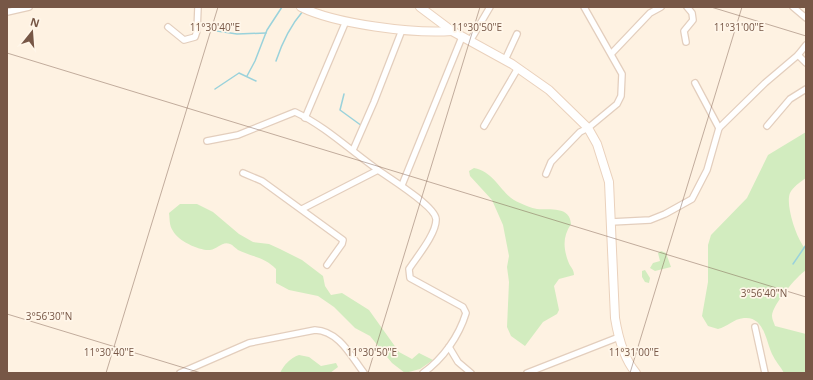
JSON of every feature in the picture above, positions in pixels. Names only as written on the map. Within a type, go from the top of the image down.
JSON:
[{"type":"main road","points":[[301,7],[319,15],[402,30],[452,31]]},
{"type":"main road","points":[[420,7],[452,31],[505,60],[549,90],[588,128],[596,144],[609,182],[612,222],[615,318],[620,337],[631,366],[636,373]]},
{"type":"street","points":[[7,12],[29,7]]},
{"type":"street","points":[[168,27],[184,40],[195,37],[197,31],[198,7]]},
{"type":"street","points":[[470,42],[490,7]]},
{"type":"street","points":[[546,174],[555,158],[580,132],[588,128],[617,104],[621,96],[623,77],[612,53],[584,7]]},
{"type":"street","points":[[612,53],[650,13],[661,7]]},
{"type":"street","points":[[686,42],[684,31],[693,20],[692,13],[687,7]]},
{"type":"street","points":[[793,7],[806,18]]},
{"type":"street","points":[[305,118],[346,21]]},
{"type":"street","points":[[353,150],[374,102],[402,30]]},
{"type":"street","points":[[505,60],[517,34]]},
{"type":"street","points":[[402,185],[462,37]]},
{"type":"street","points":[[612,222],[650,220],[665,214],[692,199],[706,170],[719,128],[765,82],[798,54],[806,45]]},
{"type":"street","points":[[798,54],[806,63]]},
{"type":"street","points":[[484,126],[518,68]]},
{"type":"street","points":[[695,83],[719,128]]},
{"type":"street","points":[[767,126],[790,99],[806,89]]},
{"type":"street","points":[[207,141],[238,135],[292,112],[305,118],[353,150],[378,170],[402,185],[433,212],[436,219],[429,239],[409,270],[408,275],[410,278],[466,310],[449,347],[436,364],[423,373]]},
{"type":"street","points":[[302,209],[378,170]]},
{"type":"street","points":[[244,173],[262,181],[343,240],[342,244],[327,265]]},
{"type":"street","points":[[755,327],[765,373]]},
{"type":"street","points":[[180,373],[250,343],[316,330],[326,331],[335,336],[364,373]]},
{"type":"street","points":[[527,373],[620,337]]},
{"type":"street","points":[[449,347],[458,362],[471,373]]},
{"type":"green space","points":[[806,132],[806,178],[790,193],[789,205],[796,231],[806,249],[806,270],[791,284],[780,298],[772,316],[775,326],[806,334],[806,373],[784,373],[773,357],[766,336],[756,321],[751,318],[744,318],[733,321],[718,329],[708,326],[702,316],[708,282],[708,245],[711,235],[747,198],[768,155]]},
{"type":"green space","points":[[474,168],[482,170],[488,174],[508,196],[514,200],[535,209],[558,210],[567,214],[570,218],[571,224],[565,237],[565,251],[574,275],[559,279],[554,286],[559,310],[557,314],[543,322],[525,346],[511,336],[507,327],[509,282],[507,267],[509,256],[503,225],[492,200],[470,176],[469,171]]},
{"type":"green space","points":[[180,204],[197,204],[213,212],[239,234],[253,242],[269,244],[302,260],[323,276],[325,286],[331,295],[342,293],[369,310],[399,352],[412,359],[419,353],[433,360],[420,369],[405,373],[392,363],[370,336],[355,328],[334,307],[318,296],[289,290],[276,283],[276,269],[267,262],[238,250],[227,243],[210,250],[206,250],[184,242],[172,229],[169,213]]},
{"type":"green space","points":[[661,251],[666,253],[671,267],[655,271],[650,268],[653,263],[660,261],[658,253]]},
{"type":"green space","points":[[645,270],[650,278],[649,283],[645,282],[642,277],[642,271]]},
{"type":"green space","points":[[299,355],[309,357],[321,366],[336,363],[338,367],[330,373],[280,373],[288,362]]},
{"type":"waterway","points":[[247,76],[255,61],[267,30],[282,7]]},
{"type":"waterway","points":[[276,61],[287,35],[303,11]]},
{"type":"waterway","points":[[217,31],[237,34],[266,33]]},
{"type":"waterway","points":[[215,89],[239,73],[256,81]]},
{"type":"waterway","points":[[344,94],[340,110],[362,126]]},
{"type":"waterway","points":[[793,264],[806,245]]}]
